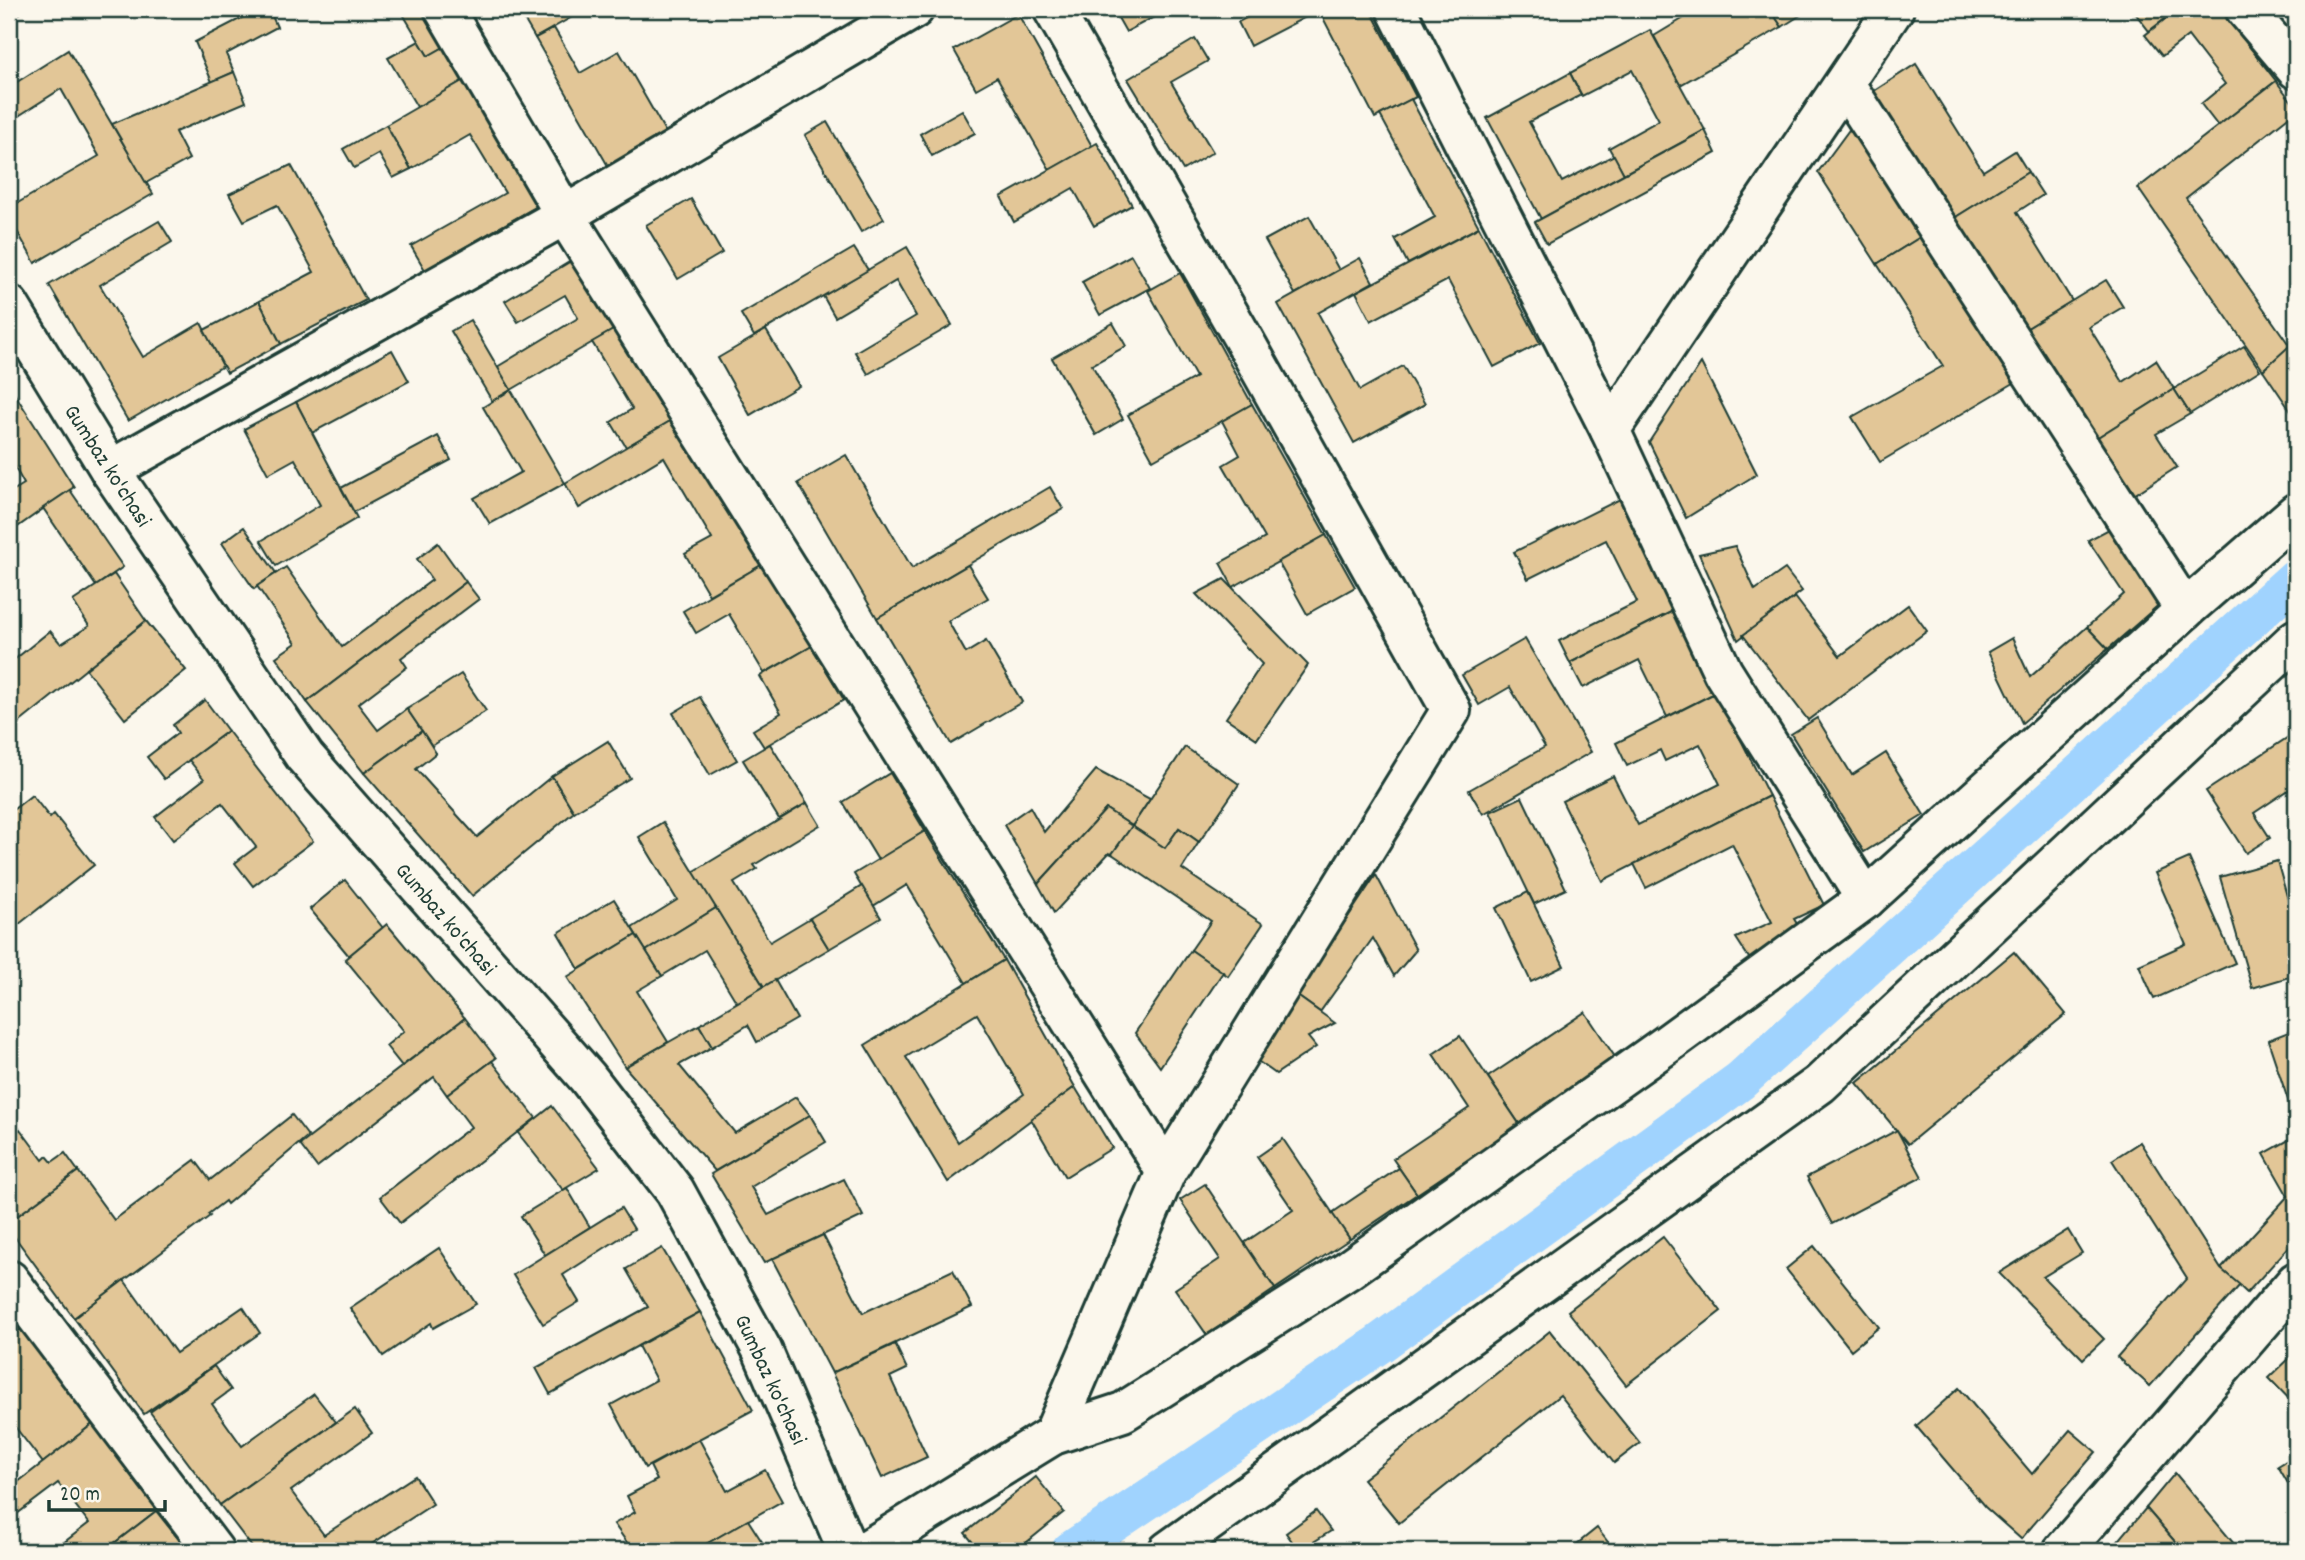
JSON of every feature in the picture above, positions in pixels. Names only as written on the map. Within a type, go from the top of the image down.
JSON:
[{"type":"street","points":[[444,9],[565,215],[1166,1172]]},
{"type":"street","points":[[110,470],[565,215],[914,9]]},
{"type":"street","points":[[1053,9],[1244,340],[1451,710],[1166,1172],[1053,1435]]},
{"type":"street","points":[[1396,9],[1610,430],[1723,672],[1866,899]]},
{"type":"street","points":[[1610,430],[1894,9]]},
{"type":"street","points":[[2245,9],[2296,69]]},
{"type":"street","points":[[1845,84],[2185,610]]},
{"type":"street","name":"Gumbaz ko'chasi","points":[[9,304],[110,470],[305,757],[587,1077],[675,1191],[762,1350],[848,1551]]},
{"type":"street","points":[[865,1551],[1053,1435],[1123,1412],[1348,1270],[1866,899],[2296,513]]},
{"type":"street","points":[[1168,1551],[1820,1084],[2296,639]]},
{"type":"street","points":[[9,1280],[214,1551]]},
{"type":"street","points":[[2063,1551],[2296,1282]]},
{"type":"building","points":[[9,9],[25,9],[25,10],[9,20]]},
{"type":"building","points":[[259,9],[269,9],[277,27],[226,54],[234,72],[212,82],[195,42]]},
{"type":"building","points":[[400,9],[437,9],[451,43],[428,56]]},
{"type":"building","points":[[518,9],[586,9],[535,38]]},
{"type":"building","points":[[1113,9],[1169,9],[1126,32]]},
{"type":"building","points":[[1263,9],[1370,9],[1416,97],[1375,118],[1319,10],[1250,46],[1238,22]]},
{"type":"building","points":[[1699,9],[1770,9],[1782,27],[1680,85],[1654,36]]},
{"type":"building","points":[[1770,9],[1810,9],[1782,27]]},
{"type":"building","points":[[2132,9],[2178,9],[2149,31]]},
{"type":"building","points":[[2178,9],[2220,9],[2276,81],[2218,126],[2201,104],[2225,84],[2188,36],[2162,56],[2145,35]]},
{"type":"building","points":[[1018,14],[1092,146],[1050,170],[997,77],[976,89],[954,50]]},
{"type":"building","points":[[554,28],[580,73],[619,51],[666,133],[608,166],[535,38]]},
{"type":"building","points":[[1650,30],[1705,130],[1624,174],[1609,148],[1659,120],[1632,70],[1582,96],[1570,73]]},
{"type":"building","points":[[1195,39],[1208,61],[1171,82],[1213,152],[1183,170],[1128,79]]},
{"type":"building","points":[[419,41],[428,56],[451,43],[471,76],[417,107],[388,58]]},
{"type":"building","points":[[68,50],[153,194],[35,263],[9,217],[9,208],[99,156],[61,89],[9,122],[9,87]]},
{"type":"building","points":[[1916,64],[1983,171],[2015,151],[2028,172],[1951,220],[1871,93]]},
{"type":"building","points":[[234,72],[246,102],[175,132],[189,159],[146,183],[112,124]]},
{"type":"building","points":[[1570,73],[1581,95],[1529,122],[1562,182],[1614,155],[1624,174],[1541,219],[1487,118]]},
{"type":"building","points":[[471,76],[546,201],[425,270],[411,246],[505,193],[470,135],[411,169],[386,125]]},
{"type":"building","points":[[2276,81],[2296,107],[2296,111],[2186,198],[2290,346],[2263,370],[2138,188]]},
{"type":"building","points":[[1411,99],[1479,227],[1408,264],[1395,239],[1435,217],[1380,115]]},
{"type":"building","points":[[962,110],[975,133],[932,156],[920,134]]},
{"type":"building","points":[[827,122],[884,219],[861,232],[805,135]]},
{"type":"building","points":[[1854,123],[1925,234],[1877,264],[1818,172]]},
{"type":"building","points":[[386,125],[411,169],[393,178],[379,154],[354,168],[343,149]]},
{"type":"building","points":[[1705,130],[1716,153],[1547,244],[1535,222]]},
{"type":"building","points":[[1097,143],[1132,205],[1094,226],[1073,188],[1014,222],[1001,197]]},
{"type":"building","points":[[291,165],[366,300],[281,344],[259,301],[314,272],[277,205],[244,221],[229,194]]},
{"type":"building","points":[[2028,172],[2043,195],[2017,212],[2072,301],[2021,332],[1951,220]]},
{"type":"building","points":[[691,199],[722,253],[678,279],[646,225]]},
{"type":"building","points":[[1309,216],[1339,270],[1295,294],[1265,240]]},
{"type":"building","points":[[159,221],[172,242],[100,285],[143,357],[201,323],[223,366],[128,421],[49,285]]},
{"type":"building","points":[[1479,227],[1540,343],[1494,367],[1448,280],[1371,321],[1356,292]]},
{"type":"building","points":[[1925,234],[2019,380],[1880,462],[1852,417],[1943,366],[1877,264]]},
{"type":"building","points":[[907,247],[952,325],[868,374],[855,352],[916,316],[896,281],[835,317],[823,296]]},
{"type":"building","points":[[854,248],[868,270],[754,336],[741,314]]},
{"type":"building","points":[[581,255],[622,325],[511,390],[497,367],[578,318],[565,295],[518,322],[505,301]]},
{"type":"building","points":[[1131,255],[1150,288],[1100,315],[1082,282]]},
{"type":"building","points":[[1360,258],[1373,282],[1318,313],[1360,390],[1403,366],[1425,404],[1354,443],[1278,304]]},
{"type":"building","points":[[1180,273],[1252,404],[1153,460],[1128,415],[1196,377],[1148,291]]},
{"type":"building","points":[[2106,280],[2123,307],[2089,327],[2123,382],[2156,360],[2174,389],[2090,442],[2021,332]]},
{"type":"building","points":[[259,301],[281,344],[227,373],[204,330]]},
{"type":"building","points":[[470,320],[511,390],[492,401],[451,331]]},
{"type":"building","points":[[1113,323],[1126,346],[1092,365],[1123,419],[1096,435],[1052,358]]},
{"type":"building","points":[[622,325],[677,417],[626,447],[611,422],[632,409],[592,342]]},
{"type":"building","points":[[766,330],[799,386],[750,415],[718,358]]},
{"type":"building","points":[[2296,340],[2296,419],[2263,370]]},
{"type":"building","points":[[2244,346],[2260,370],[2190,414],[2174,389]]},
{"type":"building","points":[[392,350],[409,381],[312,433],[296,402]]},
{"type":"building","points":[[1701,363],[1757,474],[1686,518],[1649,442]]},
{"type":"building","points":[[11,388],[74,487],[9,533],[9,493],[24,484],[9,457]]},
{"type":"building","points":[[2174,389],[2190,414],[2156,434],[2177,467],[2126,500],[2090,442]]},
{"type":"building","points":[[511,390],[565,483],[490,524],[474,498],[521,472],[483,407]]},
{"type":"building","points":[[296,402],[357,518],[276,566],[261,541],[320,505],[295,459],[268,474],[244,429]]},
{"type":"building","points":[[1252,404],[1326,535],[1233,587],[1220,563],[1265,538],[1223,465],[1240,455],[1222,421]]},
{"type":"building","points":[[677,417],[763,564],[709,595],[685,554],[712,539],[664,457],[579,508],[565,483]]},
{"type":"building","points":[[438,436],[451,460],[354,512],[341,488]]},
{"type":"building","points":[[846,455],[912,568],[1050,487],[1063,509],[877,618],[798,483]]},
{"type":"building","points":[[70,490],[123,567],[96,586],[43,508]]},
{"type":"building","points":[[1620,499],[1675,610],[1570,663],[1559,641],[1637,602],[1606,540],[1528,579],[1514,552]]},
{"type":"building","points":[[244,527],[276,573],[254,589],[222,543]]},
{"type":"building","points":[[2111,528],[2162,602],[2108,649],[2087,627],[2124,594],[2088,540]]},
{"type":"building","points":[[1326,535],[1355,587],[1307,614],[1278,562]]},
{"type":"building","points":[[438,543],[466,582],[307,702],[276,657],[296,643],[257,586],[286,567],[342,647],[432,580],[417,559]]},
{"type":"building","points":[[1735,546],[1755,590],[1785,569],[1802,591],[1738,640],[1699,554]]},
{"type":"building","points":[[763,564],[812,646],[764,673],[729,614],[696,633],[683,611]]},
{"type":"building","points":[[968,565],[988,598],[948,621],[966,653],[986,641],[1022,702],[951,744],[877,618]]},
{"type":"building","points":[[114,574],[146,621],[9,731],[9,664],[50,631],[61,644],[89,626],[73,601]]},
{"type":"building","points":[[1224,579],[1308,665],[1257,739],[1226,718],[1262,664],[1196,594]]},
{"type":"building","points":[[466,582],[479,599],[401,658],[407,667],[358,704],[378,730],[407,709],[422,731],[364,773],[307,702]]},
{"type":"building","points":[[1795,597],[1840,656],[1908,605],[1927,631],[1808,720],[1743,635]]},
{"type":"building","points":[[1675,610],[1717,692],[1667,717],[1639,660],[1583,688],[1570,663]]},
{"type":"building","points":[[146,621],[186,670],[125,719],[86,669]]},
{"type":"building","points":[[2087,627],[2108,649],[2022,723],[1988,652],[2012,638],[2030,677]]},
{"type":"building","points":[[1525,639],[1591,752],[1483,814],[1469,790],[1545,747],[1510,687],[1479,705],[1462,675]]},
{"type":"building","points":[[812,646],[844,700],[764,747],[753,730],[781,713],[760,676]]},
{"type":"building","points":[[461,674],[486,711],[432,746],[407,709]]},
{"type":"building","points":[[1717,692],[1769,796],[1602,881],[1562,801],[1613,776],[1638,825],[1720,784],[1700,744],[1665,761],[1660,750],[1627,766],[1616,743]]},
{"type":"building","points":[[700,697],[737,760],[710,775],[673,713]]},
{"type":"building","points":[[205,700],[228,731],[164,779],[147,757],[178,733],[173,725]]},
{"type":"building","points":[[1817,718],[1852,775],[1886,753],[1924,815],[1864,852],[1791,734]]},
{"type":"building","points":[[228,731],[313,841],[253,886],[235,863],[256,847],[222,803],[173,840],[155,817],[204,779],[189,760]]},
{"type":"building","points":[[422,731],[436,753],[416,769],[477,837],[552,776],[574,812],[472,896],[364,773]]},
{"type":"building","points":[[2293,734],[2296,740],[2296,785],[2254,813],[2270,838],[2246,853],[2206,791]]},
{"type":"building","points":[[608,741],[630,778],[574,812],[552,776]]},
{"type":"building","points":[[770,744],[807,803],[779,819],[743,760]]},
{"type":"building","points":[[1185,747],[1239,784],[1199,842],[1179,828],[1165,848],[1132,826]]},
{"type":"building","points":[[1096,770],[1150,799],[1132,826],[1106,809],[1038,884],[1004,825],[1030,807],[1044,832]]},
{"type":"building","points":[[890,773],[925,831],[878,860],[843,802]]},
{"type":"building","points":[[32,795],[50,818],[54,814],[94,865],[9,932],[9,813]]},
{"type":"building","points":[[1769,796],[1824,905],[1794,919],[1802,932],[1753,964],[1736,938],[1772,922],[1732,844],[1646,888],[1634,864]]},
{"type":"building","points":[[1522,797],[1566,889],[1534,904],[1490,812]]},
{"type":"building","points":[[807,803],[820,825],[754,865],[757,869],[734,883],[770,942],[810,918],[829,949],[764,987],[693,872]]},
{"type":"building","points":[[1106,809],[1132,826],[1112,854],[1109,853],[1054,913],[1038,884]]},
{"type":"building","points":[[663,822],[716,908],[646,951],[632,928],[677,900],[639,837]]},
{"type":"building","points":[[1132,826],[1165,848],[1179,828],[1199,842],[1182,869],[1263,924],[1228,976],[1191,950],[1211,921],[1112,854]]},
{"type":"building","points":[[925,831],[1004,960],[966,983],[907,885],[873,906],[854,874]]},
{"type":"building","points":[[2189,858],[2235,963],[2154,999],[2139,965],[2186,944],[2155,873]]},
{"type":"building","points":[[2277,861],[2296,928],[2296,975],[2252,988],[2220,877]]},
{"type":"building","points":[[1376,875],[1416,950],[1394,976],[1373,938],[1320,1012],[1296,995]]},
{"type":"building","points":[[345,880],[383,928],[349,956],[310,909]]},
{"type":"building","points":[[862,886],[881,918],[829,949],[810,918]]},
{"type":"building","points":[[1528,892],[1564,966],[1531,982],[1496,908]]},
{"type":"building","points":[[614,899],[636,935],[579,969],[558,933]]},
{"type":"building","points":[[716,908],[764,987],[737,1003],[705,950],[662,976],[646,951]]},
{"type":"building","points":[[387,924],[465,1018],[402,1066],[386,1046],[404,1031],[345,959]]},
{"type":"building","points":[[636,935],[662,976],[637,991],[668,1042],[625,1067],[567,977]]},
{"type":"building","points":[[1191,950],[1223,972],[1160,1067],[1135,1033]]},
{"type":"building","points":[[2014,952],[2066,1014],[1908,1144],[1857,1083]]},
{"type":"building","points":[[1004,960],[1075,1087],[948,1182],[865,1045]],"holes":[[[977,1014],[1024,1094],[958,1142],[906,1057]]]},
{"type":"building","points":[[775,980],[797,1019],[757,1042],[748,1025],[712,1047],[699,1025]]},
{"type":"building","points":[[1296,995],[1335,1023],[1308,1037],[1316,1047],[1276,1074],[1252,1057]]},
{"type":"building","points":[[1585,1012],[1617,1060],[1520,1125],[1488,1077]]},
{"type":"building","points":[[465,1018],[496,1058],[447,1095],[434,1077],[317,1167],[300,1145]]},
{"type":"building","points":[[699,1025],[712,1047],[679,1065],[735,1133],[796,1097],[810,1115],[715,1171],[625,1067]]},
{"type":"building","points":[[2291,1031],[2296,1046],[2296,1124],[2268,1040]]},
{"type":"building","points":[[1460,1036],[1520,1125],[1417,1194],[1393,1159],[1469,1108],[1433,1054]]},
{"type":"building","points":[[492,1061],[536,1118],[400,1223],[380,1197],[471,1127],[447,1095]]},
{"type":"building","points":[[1075,1087],[1112,1148],[1065,1177],[1031,1119]]},
{"type":"building","points":[[552,1106],[599,1168],[563,1190],[518,1133]]},
{"type":"building","points":[[292,1115],[308,1136],[227,1204],[225,1201],[208,1214],[210,1216],[74,1318],[9,1229],[9,1222],[78,1171],[114,1220],[195,1160],[210,1180]]},
{"type":"building","points":[[810,1115],[826,1142],[751,1187],[768,1215],[844,1179],[863,1216],[764,1263],[711,1174]]},
{"type":"building","points":[[20,1129],[43,1160],[47,1156],[52,1162],[65,1153],[78,1171],[9,1222],[9,1134],[11,1137]]},
{"type":"building","points":[[1897,1130],[1922,1177],[1832,1224],[1807,1177]]},
{"type":"building","points":[[2296,1136],[2296,1239],[2247,1293],[2221,1269],[2288,1196],[2264,1154]]},
{"type":"building","points":[[1283,1139],[1350,1239],[1275,1289],[1244,1243],[1293,1210],[1257,1157]]},
{"type":"building","points":[[2140,1142],[2221,1269],[2240,1285],[2150,1386],[2117,1357],[2187,1278],[2112,1160]]},
{"type":"building","points":[[1399,1168],[1417,1194],[1350,1239],[1332,1213]]},
{"type":"building","points":[[1205,1184],[1275,1289],[1207,1335],[1175,1289],[1220,1259],[1180,1200]]},
{"type":"building","points":[[567,1188],[590,1227],[545,1255],[521,1216]]},
{"type":"building","points":[[621,1208],[634,1229],[563,1275],[579,1302],[543,1324],[513,1275]]},
{"type":"building","points":[[2068,1230],[2082,1253],[2043,1277],[2104,1339],[2083,1359],[1999,1273]]},
{"type":"building","points":[[823,1235],[863,1313],[953,1270],[972,1307],[832,1373],[772,1259]]},
{"type":"building","points":[[1663,1237],[1721,1311],[1626,1385],[1568,1311]]},
{"type":"building","points":[[1814,1246],[1879,1327],[1851,1350],[1786,1269]]},
{"type":"building","points":[[439,1248],[476,1304],[433,1328],[431,1323],[383,1356],[350,1308]]},
{"type":"building","points":[[662,1248],[700,1312],[550,1394],[536,1368],[648,1307],[626,1269]]},
{"type":"building","points":[[124,1280],[176,1353],[243,1307],[260,1333],[144,1414],[74,1318]]},
{"type":"building","points":[[700,1312],[753,1410],[645,1468],[611,1405],[656,1380],[638,1346]]},
{"type":"building","points":[[9,1313],[21,1329],[9,1339]]},
{"type":"building","points":[[21,1329],[94,1423],[43,1463],[9,1419],[9,1339]]},
{"type":"building","points":[[1550,1331],[1640,1443],[1614,1463],[1560,1395],[1399,1523],[1363,1479]]},
{"type":"building","points":[[895,1344],[907,1369],[890,1377],[927,1457],[882,1478],[832,1373]]},
{"type":"building","points":[[2293,1355],[2296,1359],[2296,1406],[2269,1378]]},
{"type":"building","points":[[214,1366],[231,1390],[212,1404],[242,1446],[314,1394],[336,1422],[220,1505],[150,1412]]},
{"type":"building","points":[[1959,1388],[2032,1474],[2070,1430],[2096,1452],[2021,1539],[1985,1507],[1916,1426]]},
{"type":"building","points":[[355,1409],[372,1433],[291,1491],[324,1535],[415,1476],[433,1504],[361,1551],[255,1551],[220,1505]]},
{"type":"building","points":[[94,1423],[160,1508],[104,1551],[61,1551],[58,1547],[89,1523],[58,1483],[13,1517],[9,1510],[9,1489]]},
{"type":"building","points":[[699,1439],[727,1491],[765,1470],[782,1501],[694,1551],[633,1551],[614,1524],[635,1512],[627,1496],[657,1480],[650,1466]]},
{"type":"building","points":[[2296,1455],[2296,1497],[2278,1466]]},
{"type":"building","points":[[2175,1473],[2240,1551],[2183,1551],[2146,1508]]},
{"type":"building","points":[[1036,1477],[1064,1512],[1016,1551],[980,1551],[965,1533]]},
{"type":"building","points":[[2146,1508],[2183,1551],[2110,1551]]},
{"type":"building","points":[[156,1511],[188,1551],[104,1551]]},
{"type":"building","points":[[1316,1511],[1331,1531],[1299,1551],[1286,1533]]},
{"type":"building","points":[[748,1520],[768,1551],[694,1551]]},
{"type":"building","points":[[1597,1528],[1615,1551],[1574,1551],[1572,1548]]},
{"type":"building","points":[[1269,1544],[1274,1551],[1259,1551]]},
{"type":"waterway","points":[[1071,1551],[1379,1344],[1740,1081],[2296,578]]}]
